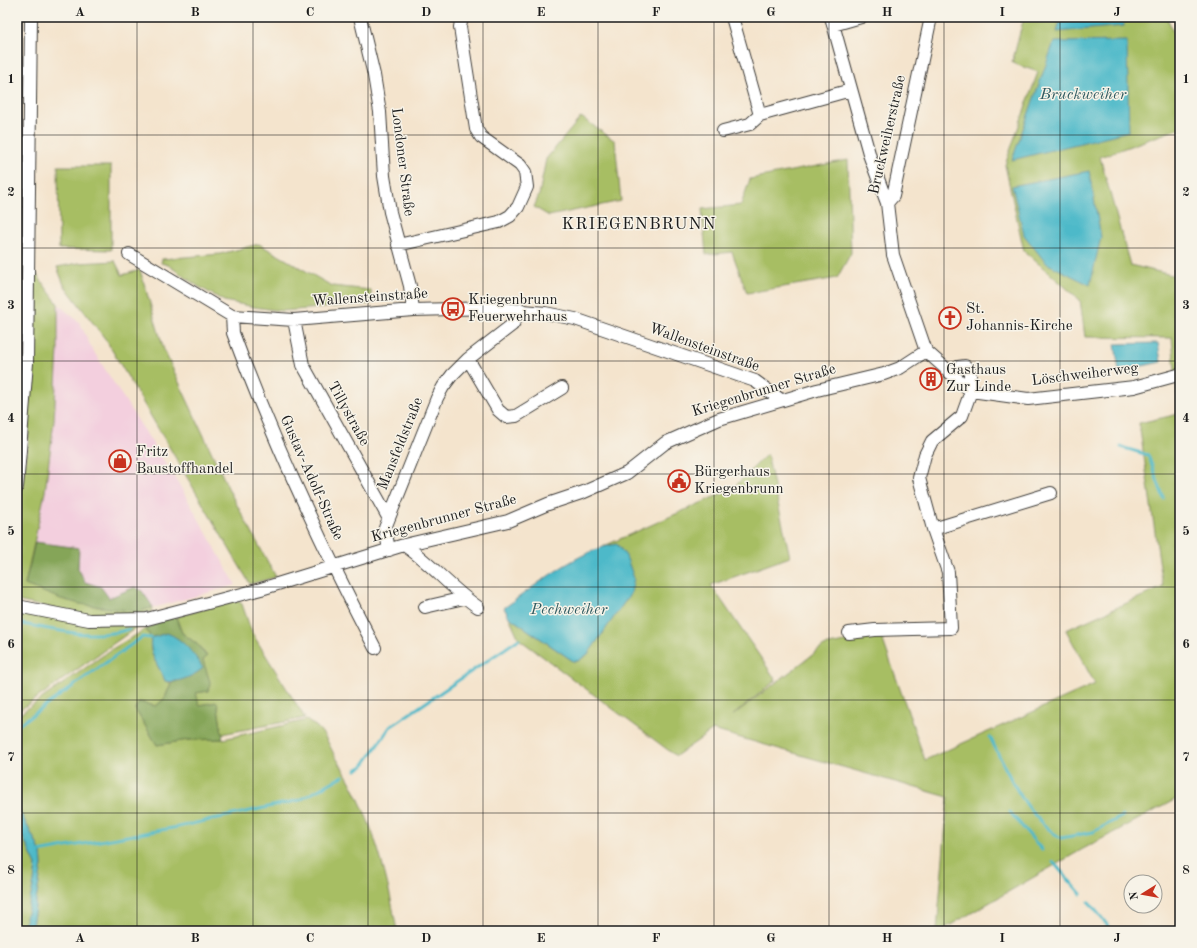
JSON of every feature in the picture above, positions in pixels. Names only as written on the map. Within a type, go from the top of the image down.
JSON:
[{"type":"street","points":[[17,486],[27,363],[31,17]]},
{"type":"street","name":"Londoner Straße","points":[[360,17],[374,75],[380,112],[384,176],[398,245],[410,286],[413,310]]},
{"type":"street","points":[[398,245],[504,219],[515,211],[522,202],[527,186],[526,176],[520,165],[481,137],[476,129],[460,27],[462,17]]},
{"type":"street","points":[[732,17],[760,115]]},
{"type":"street","points":[[860,17],[832,21],[870,157],[888,202]]},
{"type":"street","name":"Bruckweiherstraße","points":[[926,351],[893,255],[888,202],[893,196],[931,17]]},
{"type":"street","points":[[723,131],[750,124],[760,115],[851,90]]},
{"type":"street","name":"Wallensteinstraße","points":[[129,254],[232,316],[294,320],[413,310],[493,308],[545,312],[575,319],[755,381],[780,400]]},
{"type":"street","name":"Mansfeldstraße","points":[[389,550],[385,528],[388,518],[437,398],[452,375],[468,359],[506,330],[522,310]]},
{"type":"street","name":"Gustav-Adolf-Straße","points":[[232,316],[233,333],[245,365],[333,567],[375,648]]},
{"type":"street","name":"Tillystraße","points":[[294,320],[303,366],[388,518]]},
{"type":"street","points":[[848,633],[875,630],[951,628],[948,572],[933,530],[919,478],[924,455],[932,441],[962,416],[970,390],[970,370],[965,366],[958,367],[950,373],[926,351]]},
{"type":"street","name":"Kriegenbrunner Straße","points":[[17,606],[89,620],[146,619],[262,589],[404,545],[508,521],[548,504],[584,492],[627,472],[665,443],[719,419],[780,400],[884,374],[900,368],[926,351]]},
{"type":"street","points":[[468,359],[498,410],[506,417],[516,416],[562,388]]},
{"type":"street","name":"Löschweiherweg","points":[[970,390],[1028,399],[1134,387],[1178,375]]},
{"type":"street","points":[[933,530],[1051,493]]},
{"type":"street","points":[[404,545],[416,553],[464,598],[478,608]]},
{"type":"street","points":[[425,607],[464,598]]},
{"type":"shaded area","points":[[58,304],[80,323],[92,349],[180,486],[236,585],[138,612],[25,585],[58,350]]},
{"type":"green space","points":[[1024,17],[1167,17],[1180,49],[1180,128],[1100,157],[1130,265],[1180,277],[1180,797],[1083,849],[940,931],[937,931],[948,797],[713,730],[676,756],[519,639],[509,617],[573,661],[578,661],[588,654],[617,544],[604,546],[732,489],[767,454],[790,557],[711,585],[776,680],[732,716],[824,646],[881,635],[925,760],[1095,684],[1066,630],[1163,587],[1139,423],[1179,414],[1172,338],[1085,337],[1080,300],[1024,251],[1005,165],[1038,72],[1012,63]]},
{"type":"green space","points":[[581,117],[615,141],[621,201],[549,216],[534,207],[539,195],[546,159]]},
{"type":"green space","points":[[848,160],[851,253],[837,278],[747,293],[732,252],[706,255],[702,209],[741,205],[750,179]]},
{"type":"green space","points":[[58,166],[111,166],[111,250],[59,249]]},
{"type":"green space","points":[[259,244],[332,286],[371,290],[371,304],[282,311],[254,307],[224,301],[196,285],[168,265],[161,263],[162,259],[220,254]]},
{"type":"green space","points":[[115,261],[122,275],[140,270],[164,350],[231,494],[276,577],[250,584],[106,340],[64,285],[57,267],[79,263]]},
{"type":"green space","points":[[34,271],[58,304],[58,350],[54,421],[45,492],[25,585],[138,612],[153,607],[151,612],[133,615],[95,617],[17,601],[17,520],[28,441]]},
{"type":"green space","points":[[35,542],[79,548],[78,568],[85,582],[101,587],[109,598],[135,587],[142,591],[153,607],[138,612],[80,604],[61,599],[25,585]]},
{"type":"green space","points":[[236,600],[242,604],[252,633],[305,718],[222,734],[217,702],[199,705],[196,693],[208,691],[203,659],[207,656],[197,644],[182,633],[176,617]]},
{"type":"green space","points":[[17,609],[136,624],[137,627],[17,712]]},
{"type":"green space","points":[[176,617],[182,633],[197,644],[207,657],[203,660],[211,685],[208,691],[196,693],[199,705],[217,702],[223,739],[188,740],[157,745],[135,709],[139,702],[156,706],[165,698],[171,683],[177,681],[184,645],[167,633],[151,638],[146,629],[164,619]]},
{"type":"green space","points":[[146,629],[151,638],[151,650],[155,661],[165,681],[171,683],[165,698],[156,706],[139,702],[135,709],[157,745],[188,740],[223,739],[307,720],[320,730],[347,776],[367,818],[382,862],[397,931],[31,931],[42,865],[41,852],[17,806],[17,716],[112,649]]},
{"type":"green space","points":[[17,825],[36,865],[34,882],[23,931],[17,931]]},
{"type":"water","points":[[1061,17],[1123,17],[1124,26],[1057,32]]},
{"type":"water","name":"Bruckweiher","points":[[1127,41],[1129,131],[1012,160],[1054,42]]},
{"type":"water","points":[[1089,171],[1101,237],[1090,285],[1046,263],[1024,235],[1012,186]]},
{"type":"water","points":[[1158,343],[1161,362],[1119,371],[1115,344]]},
{"type":"water","name":"Pechweiher","points":[[617,544],[626,556],[634,578],[631,593],[588,654],[578,661],[573,661],[509,617],[504,608],[543,579],[588,553],[603,547]]},
{"type":"water","points":[[167,633],[183,643],[192,652],[203,668],[185,679],[169,682],[165,681],[151,650],[151,638]]},
{"type":"water","points":[[17,806],[41,852],[42,865],[31,931],[23,931],[34,882],[36,865],[17,825]]},
{"type":"waterway","points":[[1121,447],[1148,455],[1164,499]]},
{"type":"waterway","points":[[1175,521],[1180,532]]},
{"type":"waterway","points":[[17,623],[59,631],[88,634],[102,634],[129,629]]},
{"type":"waterway","points":[[17,726],[142,637],[151,638]]},
{"type":"waterway","points":[[356,770],[363,766],[390,727],[519,639]]},
{"type":"waterway","points":[[990,737],[1011,779],[1028,806],[1049,829],[1061,838],[1093,832],[1123,816]]},
{"type":"waterway","points":[[38,852],[178,827],[300,800],[343,776]]},
{"type":"waterway","points":[[1010,812],[1042,850]]},
{"type":"waterway","points":[[1053,862],[1081,894]]},
{"type":"waterway","points":[[1089,902],[1112,931]]},
{"type":"place","name":"Kriegenbrunn Feuerwehrhaus","points":[[453,309]]},
{"type":"place","name":"St. Johannis-Kirche","points":[[950,318]]},
{"type":"place","name":"Gasthaus Zur Linde","points":[[931,379]]},
{"type":"place","name":"Fritz Baustoffhandel","points":[[120,461]]},
{"type":"place","name":"Bürgerhaus Kriegenbrunn","points":[[679,481]]},
{"type":"district","name":"KRIEGENBRUNN","points":[[639,224]]}]
